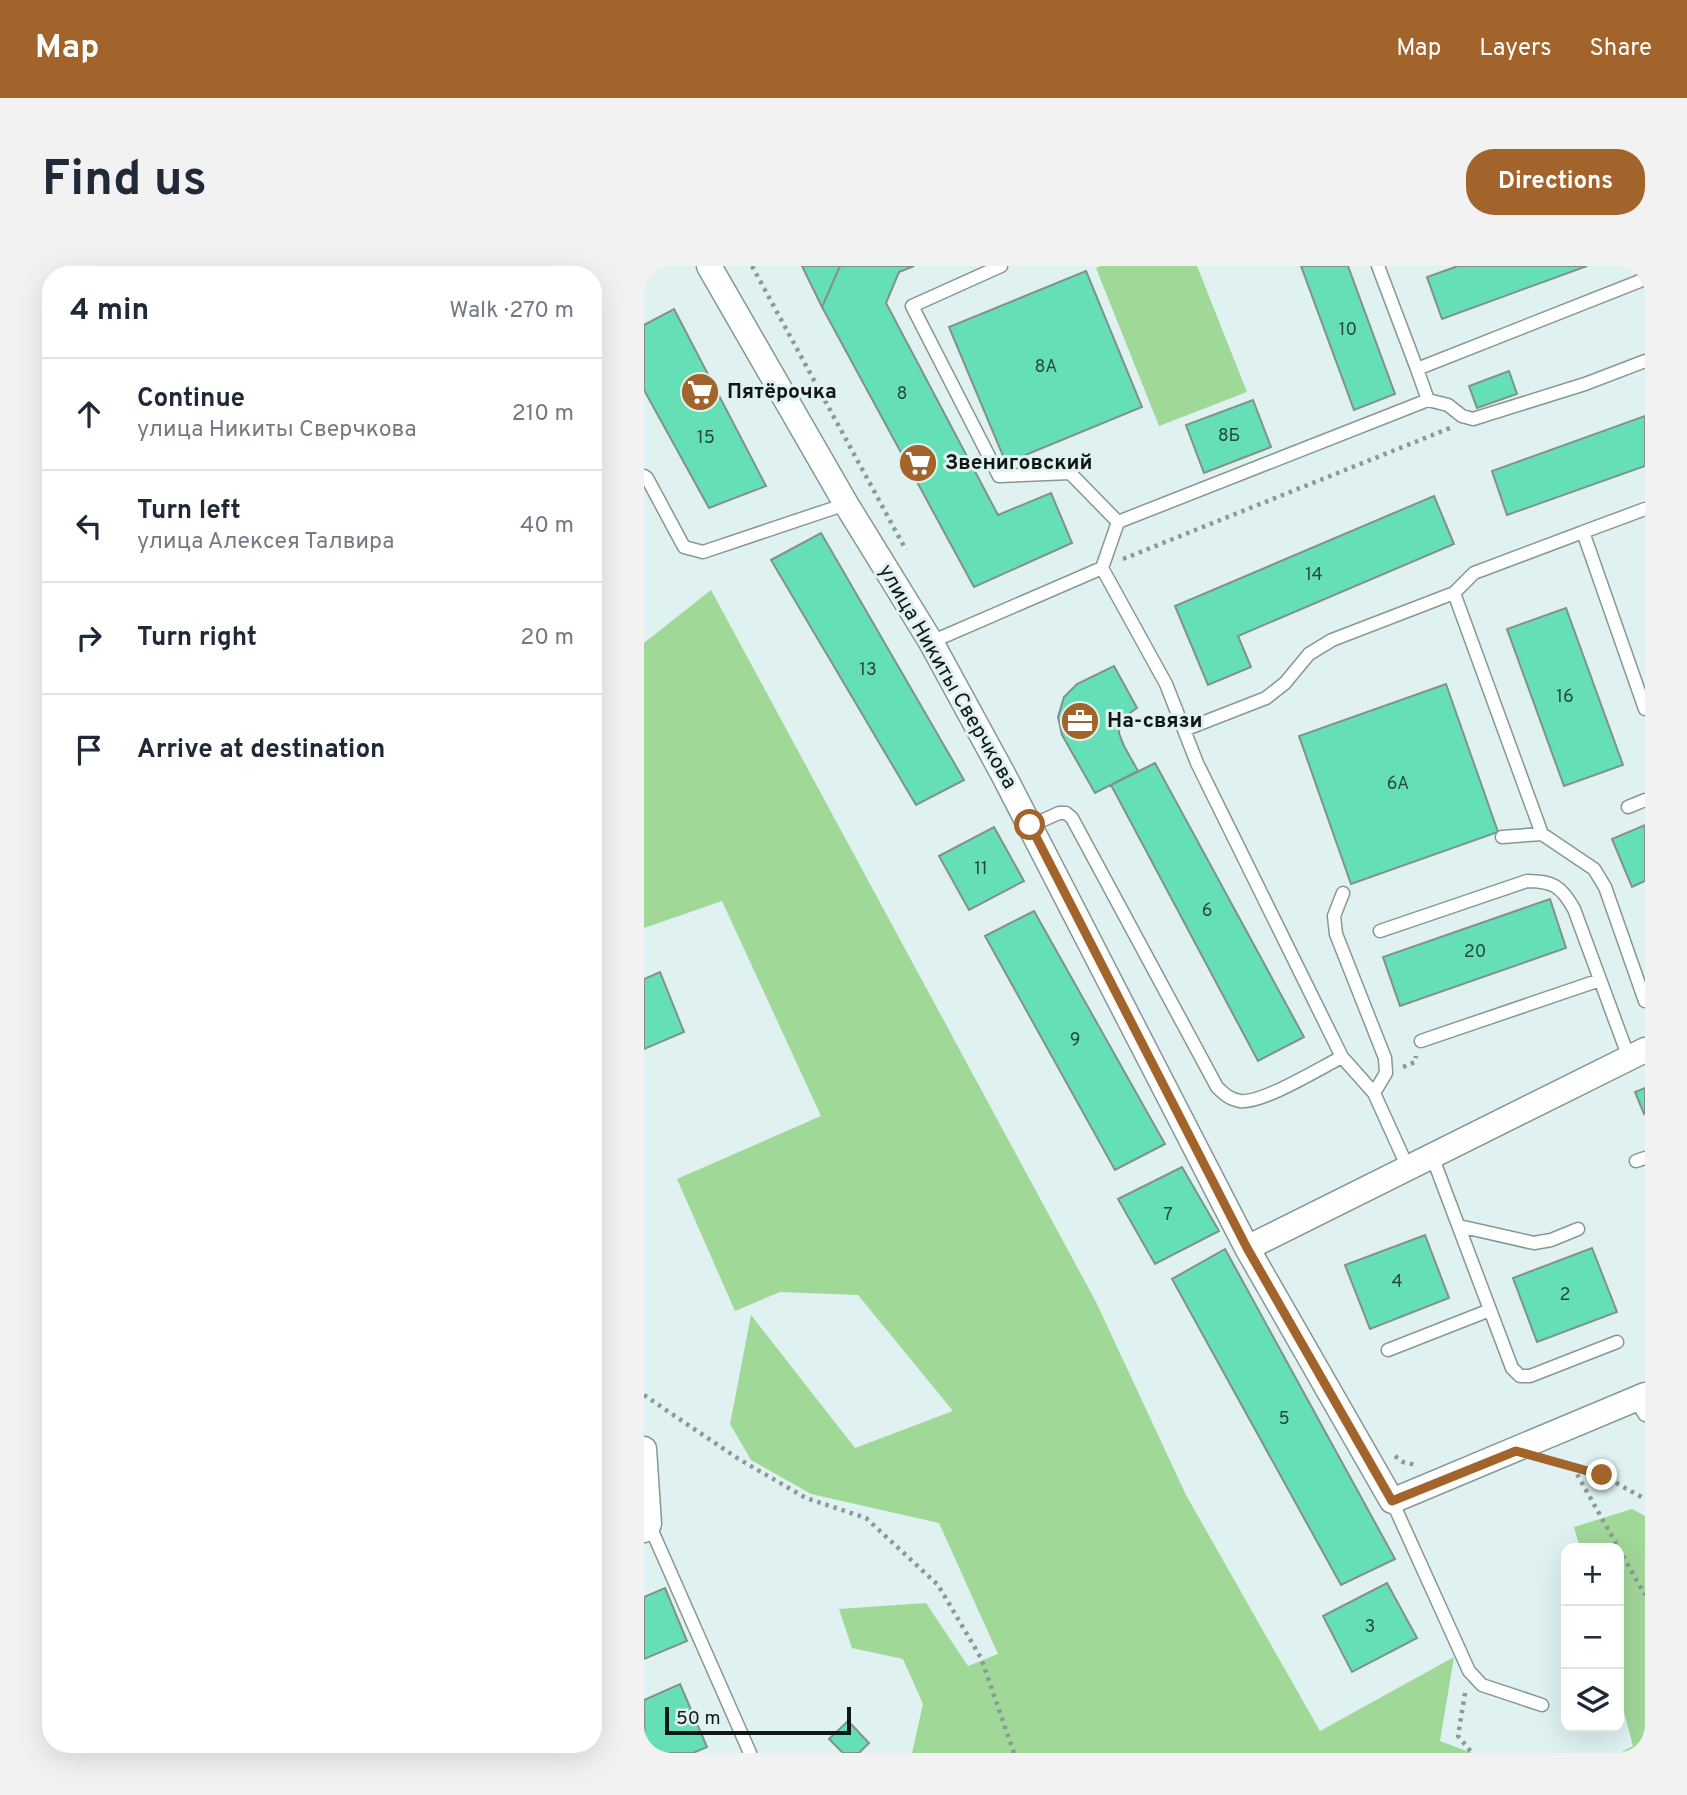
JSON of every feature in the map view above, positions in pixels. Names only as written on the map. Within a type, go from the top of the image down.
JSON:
[{"type":"street","name":"улица Никиты Сверчкова","points":[[709,266],[846,504],[931,642],[1030,825],[1247,1248],[1392,1501]]},
{"type":"street","points":[[1247,1248],[1637,1054]]},
{"type":"street","points":[[1392,1501],[1642,1403]]},
{"type":"street","points":[[644,1448],[647,1527]]},
{"type":"lane","points":[[1002,266],[912,306],[999,476],[1070,473],[1118,522]]},
{"type":"lane","points":[[1378,266],[1428,400]]},
{"type":"lane","points":[[1418,369],[1645,279]]},
{"type":"lane","points":[[931,642],[1102,568],[1118,522],[1428,400],[1448,405],[1462,416],[1473,419],[1585,384],[1645,361]]},
{"type":"lane","points":[[644,476],[648,478],[684,547],[703,552],[846,504]]},
{"type":"lane","points":[[1184,730],[1266,698],[1285,684],[1309,654],[1332,640],[1454,593],[1474,573],[1645,509]]},
{"type":"lane","points":[[1583,532],[1645,709]]},
{"type":"lane","points":[[1102,568],[1166,684],[1197,764],[1342,1057],[1374,1093],[1408,1168]]},
{"type":"lane","points":[[1454,593],[1542,834],[1594,869],[1600,878],[1645,1001]]},
{"type":"lane","points":[[1628,807],[1645,800]]},
{"type":"lane","points":[[1030,825],[1059,813],[1072,817],[1217,1087],[1228,1098],[1242,1101],[1258,1099],[1342,1057]]},
{"type":"lane","points":[[1502,837],[1542,834]]},
{"type":"lane","points":[[1380,931],[1527,880],[1549,881],[1566,894],[1574,909],[1600,980],[1637,1054]]},
{"type":"lane","points":[[1343,893],[1334,916],[1336,934],[1385,1058],[1386,1073],[1374,1093]]},
{"type":"lane","points":[[1421,1041],[1600,980]]},
{"type":"lane","points":[[1432,1156],[1512,1368],[1520,1376],[1530,1376],[1617,1342]]},
{"type":"lane","points":[[1458,1226],[1534,1243],[1551,1240],[1578,1229]]},
{"type":"lane","points":[[1388,1350],[1490,1310]]},
{"type":"lane","points":[[1392,1501],[1469,1671],[1482,1685],[1542,1705]]},
{"type":"lane","points":[[647,1527],[750,1753]]},
{"type":"path","points":[[1102,568],[1473,419]]},
{"type":"path","points":[[644,1395],[737,1458],[806,1498],[866,1518],[938,1585],[981,1658],[1014,1753]]},
{"type":"path","points":[[1516,1451],[1602,1475],[1645,1499]]},
{"type":"path","points":[[1573,1467],[1645,1595]]},
{"type":"path","points":[[1469,1671],[1458,1736],[1472,1753]]},
{"type":"green space","points":[[1197,266],[1247,392],[1159,426],[1096,268]]},
{"type":"green space","points":[[711,590],[1096,1302],[1186,1495],[1320,1731],[1454,1657],[1440,1741],[1472,1753],[912,1753],[923,1704],[903,1659],[852,1648],[839,1609],[926,1603],[968,1666],[998,1654],[939,1523],[811,1494],[751,1460],[730,1424],[751,1315],[855,1448],[953,1411],[858,1295],[780,1292],[735,1311],[677,1179],[821,1116],[722,901],[644,928],[644,643]]},
{"type":"green space","points":[[1632,1509],[1645,1516],[1645,1753],[1620,1753],[1633,1746],[1624,1712],[1624,1543],[1579,1543],[1574,1527]]},
{"type":"building","points":[[802,266],[840,266],[822,307]]},
{"type":"building","points":[[840,266],[914,266],[899,272],[886,303],[998,515],[1051,493],[1072,543],[974,587],[822,307]]},
{"type":"building","points":[[1301,266],[1348,266],[1395,394],[1354,410]]},
{"type":"building","points":[[1458,266],[1587,266],[1442,319],[1427,277]]},
{"type":"building","points":[[1086,271],[1142,407],[1006,463],[949,327]]},
{"type":"building","points":[[674,309],[766,486],[709,508],[644,390],[644,325]]},
{"type":"building","points":[[1509,371],[1517,394],[1477,408],[1469,386]]},
{"type":"building","points":[[1253,400],[1271,447],[1204,473],[1186,425]]},
{"type":"building","points":[[1645,416],[1645,466],[1507,515],[1492,471]]},
{"type":"building","points":[[1434,496],[1454,544],[1238,636],[1251,667],[1208,685],[1175,606]]},
{"type":"building","points":[[821,533],[964,780],[916,805],[771,560]]},
{"type":"building","points":[[1566,608],[1623,765],[1564,786],[1507,629]]},
{"type":"building","points":[[1114,666],[1137,708],[1120,720],[1119,733],[1138,771],[1095,793],[1062,735],[1058,717],[1064,697],[1077,684]]},
{"type":"building","points":[[1446,684],[1498,832],[1351,884],[1299,736]]},
{"type":"building","points":[[1155,763],[1304,1037],[1258,1061],[1111,785]]},
{"type":"building","points":[[1645,825],[1645,881],[1632,887],[1612,839]]},
{"type":"building","points":[[994,827],[1024,881],[969,910],[939,856]]},
{"type":"building","points":[[1550,899],[1566,948],[1400,1006],[1383,957]]},
{"type":"building","points":[[1034,911],[1165,1144],[1115,1170],[985,936]]},
{"type":"building","points":[[660,972],[684,1032],[644,1049],[644,979]]},
{"type":"building","points":[[1645,1088],[1645,1113],[1644,1114],[1635,1092]]},
{"type":"building","points":[[1182,1167],[1219,1231],[1155,1264],[1118,1199]]},
{"type":"building","points":[[1425,1235],[1449,1298],[1370,1329],[1345,1265]]},
{"type":"building","points":[[1592,1248],[1617,1312],[1537,1342],[1513,1278]]},
{"type":"building","points":[[1225,1249],[1395,1559],[1341,1585],[1172,1279]]},
{"type":"building","points":[[1387,1583],[1417,1638],[1352,1672],[1323,1616]]},
{"type":"building","points":[[665,1588],[687,1641],[644,1659],[644,1597]]},
{"type":"building","points":[[680,1684],[707,1747],[693,1753],[645,1753],[644,1700]]},
{"type":"building","points":[[848,1721],[869,1743],[859,1753],[843,1753],[829,1739]]},
{"type":"place","name":"Пятёрочка","points":[[700,392]]},
{"type":"place","name":"Звениговский","points":[[918,463]]},
{"type":"place","name":"На-связи","points":[[1080,721]]},
{"type":"route","points":[[1030,825],[1247,1248],[1392,1501],[1516,1451],[1602,1475]]}]
